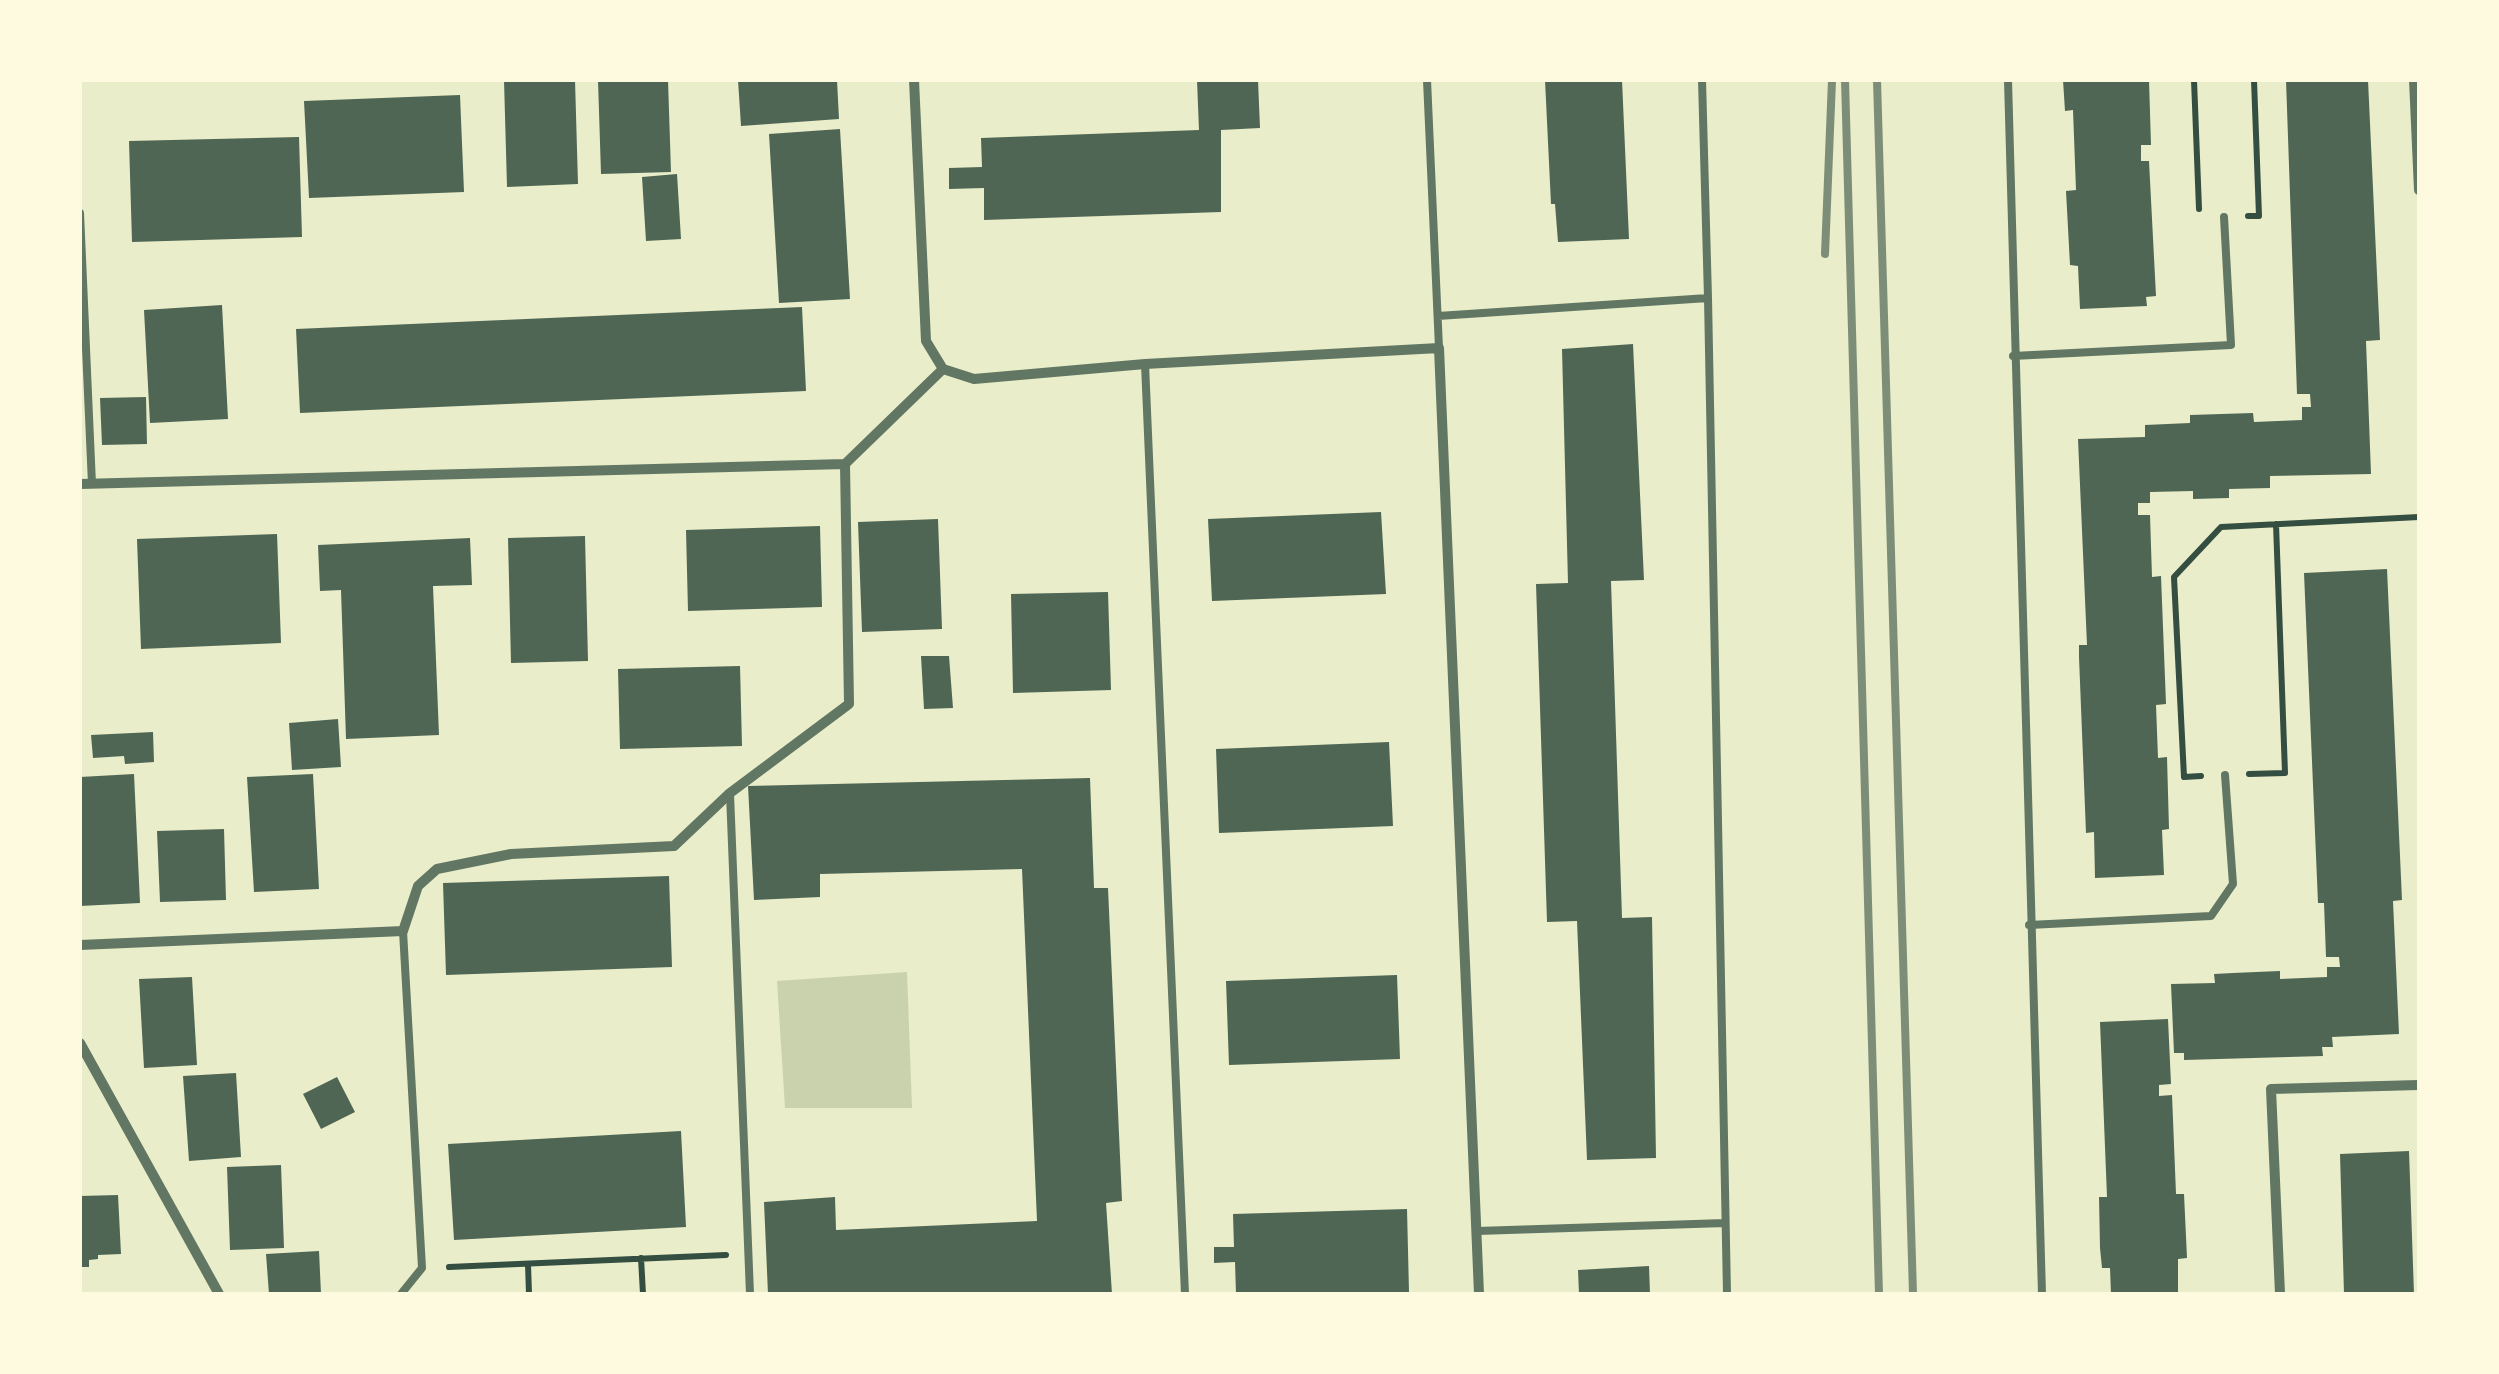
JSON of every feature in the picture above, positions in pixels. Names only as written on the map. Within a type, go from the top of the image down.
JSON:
[{"type":"street","points":[[914,80],[926,341],[943,369],[974,379],[1145,364],[1439,348],[1479,1294]]},
{"type":"street","points":[[2414,80],[2419,190]]},
{"type":"street","points":[[86,484],[845,464],[943,369]]},
{"type":"street","points":[[80,945],[403,931],[418,886],[437,870],[512,854],[674,846],[730,794],[850,704],[845,464]]},
{"type":"street","points":[[80,1042],[219,1294]]},
{"type":"street","points":[[2280,1294],[2271,1089],[2419,1086]]},
{"type":"lane","points":[[1427,80],[1439,348]]},
{"type":"lane","points":[[1702,80],[1727,1294]]},
{"type":"lane","points":[[2008,80],[2012,356],[2042,1294]]},
{"type":"lane","points":[[80,213],[86,484]]},
{"type":"lane","points":[[2012,356],[2231,345],[2224,217]]},
{"type":"lane","points":[[1438,316],[1708,298]]},
{"type":"lane","points":[[1145,364],[1185,1294]]},
{"type":"lane","points":[[2030,925],[2211,916],[2233,884],[2226,775]]},
{"type":"lane","points":[[730,794],[750,1294]]},
{"type":"lane","points":[[401,1294],[422,1268],[403,931]]},
{"type":"lane","points":[[1477,1230],[1725,1222]]},
{"type":"path","points":[[2194,80],[2200,218],[2259,216],[2254,80]]},
{"type":"path","points":[[2276,524],[2284,773],[2184,777],[2174,577],[2222,527],[2276,524],[2419,517]]},
{"type":"path","points":[[422,1268],[748,1254]]},
{"type":"path","points":[[641,1258],[643,1294]]},
{"type":"path","points":[[528,1264],[529,1294]]},
{"type":"green space","points":[[907,972],[912,1108],[785,1108],[777,981]]},
{"type":"building","points":[[504,80],[575,80],[578,184],[507,187]]},
{"type":"building","points":[[598,80],[668,80],[671,172],[601,174]]},
{"type":"building","points":[[738,80],[837,80],[839,119],[741,126]]},
{"type":"building","points":[[1197,80],[1258,80],[1260,128],[1221,130],[1221,212],[984,220],[984,188],[949,189],[949,168],[982,167],[981,138],[1199,130]]},
{"type":"building","points":[[1545,80],[1622,80],[1629,239],[1558,242],[1555,204],[1551,204]]},
{"type":"building","points":[[2063,80],[2149,80],[2151,145],[2141,145],[2141,161],[2149,161],[2156,296],[2146,297],[2147,306],[2080,309],[2078,266],[2070,265],[2066,191],[2076,190],[2073,110],[2065,111]]},
{"type":"building","points":[[2286,80],[2368,80],[2380,340],[2366,341],[2371,474],[2270,476],[2270,488],[2229,489],[2229,498],[2193,499],[2193,491],[2150,492],[2150,503],[2138,503],[2138,515],[2150,515],[2152,577],[2161,576],[2166,704],[2156,705],[2158,758],[2167,757],[2169,829],[2162,830],[2164,875],[2095,878],[2094,832],[2086,833],[2079,657],[2079,645],[2087,645],[2078,439],[2145,437],[2145,425],[2190,423],[2190,415],[2253,413],[2254,422],[2302,420],[2302,407],[2311,407],[2310,394],[2297,394]]},
{"type":"building","points":[[460,95],[464,192],[309,198],[304,101]]},
{"type":"building","points":[[840,129],[850,299],[779,303],[769,134]]},
{"type":"building","points":[[299,137],[302,237],[132,242],[129,141]]},
{"type":"building","points":[[677,174],[681,239],[646,241],[642,177]]},
{"type":"building","points":[[222,305],[228,419],[150,423],[144,310]]},
{"type":"building","points":[[802,307],[806,391],[300,413],[296,329]]},
{"type":"building","points":[[1633,344],[1644,580],[1611,581],[1622,918],[1652,917],[1656,1158],[1587,1160],[1577,921],[1547,922],[1536,584],[1568,583],[1562,349]]},
{"type":"building","points":[[146,397],[147,444],[102,445],[100,398]]},
{"type":"building","points":[[1381,512],[1386,594],[1212,601],[1208,519]]},
{"type":"building","points":[[938,519],[942,629],[862,632],[858,522]]},
{"type":"building","points":[[820,526],[822,607],[688,611],[686,530]]},
{"type":"building","points":[[277,534],[281,643],[141,649],[137,539]]},
{"type":"building","points":[[585,536],[588,661],[511,663],[508,538]]},
{"type":"building","points":[[470,538],[472,585],[433,586],[439,735],[346,739],[341,590],[320,591],[318,545]]},
{"type":"building","points":[[2387,569],[2402,900],[2393,901],[2399,1034],[2332,1037],[2333,1047],[2322,1047],[2323,1056],[2184,1060],[2184,1053],[2174,1053],[2171,984],[2215,983],[2214,974],[2233,973],[2280,971],[2280,979],[2327,977],[2327,967],[2340,967],[2339,957],[2326,957],[2324,903],[2318,903],[2304,573]]},
{"type":"building","points":[[1108,592],[1111,690],[1013,693],[1011,594]]},
{"type":"building","points":[[921,656],[949,656],[953,708],[924,709]]},
{"type":"building","points":[[740,666],[742,746],[620,749],[618,669]]},
{"type":"building","points":[[338,719],[341,767],[292,770],[289,723]]},
{"type":"building","points":[[153,732],[154,762],[125,764],[124,756],[93,758],[91,735]]},
{"type":"building","points":[[1389,742],[1393,826],[1219,833],[1216,749]]},
{"type":"building","points":[[134,774],[140,903],[80,906],[80,777]]},
{"type":"building","points":[[313,774],[319,889],[254,892],[247,777]]},
{"type":"building","points":[[1090,778],[1094,888],[1108,888],[1122,1201],[1106,1203],[1112,1294],[768,1294],[764,1202],[835,1197],[836,1230],[1037,1221],[1022,869],[820,874],[820,897],[754,900],[748,786]]},
{"type":"building","points":[[224,829],[226,900],[160,902],[157,831]]},
{"type":"building","points":[[669,876],[672,967],[446,975],[443,883]]},
{"type":"building","points":[[1397,975],[1400,1059],[1229,1065],[1226,981]]},
{"type":"building","points":[[192,977],[197,1065],[144,1068],[139,979]]},
{"type":"building","points":[[2168,1019],[2171,1084],[2159,1085],[2159,1096],[2172,1095],[2176,1194],[2184,1194],[2187,1258],[2178,1259],[2178,1294],[2111,1294],[2110,1268],[2102,1268],[2100,1248],[2099,1197],[2107,1197],[2100,1022]]},
{"type":"building","points":[[236,1073],[241,1157],[189,1161],[183,1076]]},
{"type":"building","points":[[337,1077],[355,1112],[321,1129],[303,1094]]},
{"type":"building","points":[[681,1131],[686,1227],[454,1240],[448,1144]]},
{"type":"building","points":[[2409,1151],[2414,1294],[2344,1294],[2340,1154]]},
{"type":"building","points":[[281,1165],[284,1248],[230,1250],[227,1167]]},
{"type":"building","points":[[118,1195],[121,1254],[98,1255],[98,1259],[89,1260],[89,1267],[80,1267],[80,1196]]},
{"type":"building","points":[[1407,1209],[1409,1292],[1236,1294],[1235,1262],[1214,1263],[1214,1247],[1234,1247],[1233,1214]]},
{"type":"building","points":[[319,1251],[321,1294],[269,1294],[266,1254]]},
{"type":"building","points":[[1649,1266],[1650,1294],[1579,1294],[1578,1270]]},
{"type":"railway","points":[[1825,254],[1832,80]]},
{"type":"railway","points":[[1845,80],[1879,1294]]},
{"type":"railway","points":[[1877,80],[1913,1294]]}]
